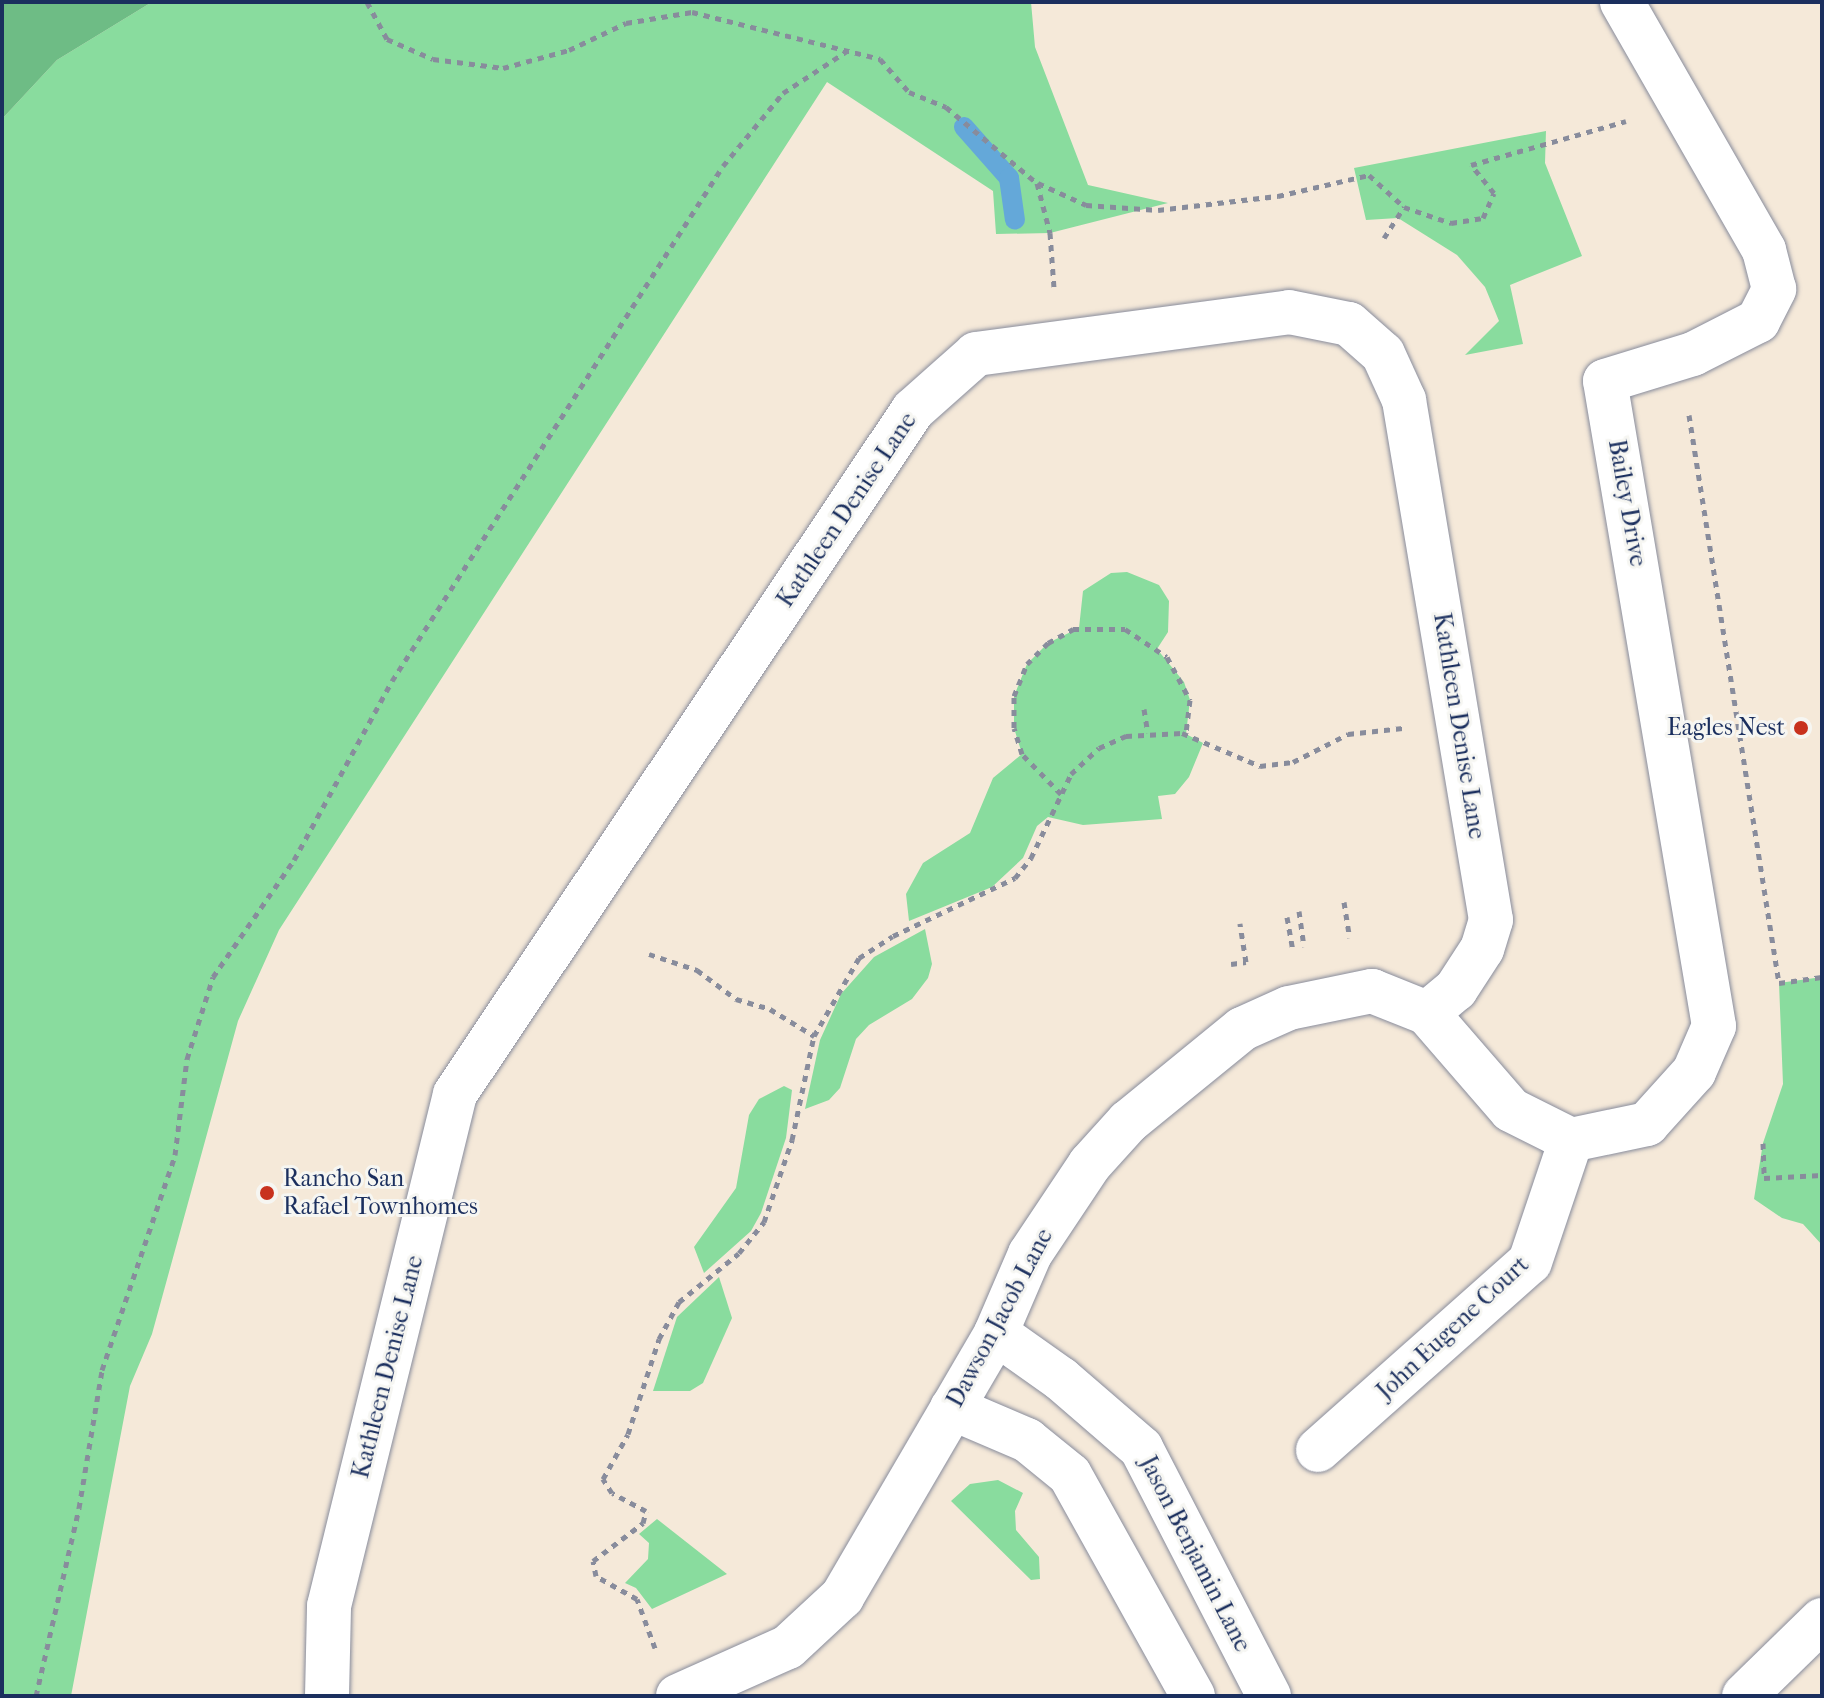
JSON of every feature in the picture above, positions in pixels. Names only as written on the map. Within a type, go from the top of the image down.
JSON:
[{"type":"street","name":"Bailey Drive","points":[[1571,1140],[1647,1124],[1694,1072],[1714,1026],[1605,381],[1680,358],[1758,321],[1774,289],[1764,250],[1622,2]]},
{"type":"street","name":"Kathleen Denise Lane","points":[[327,1696],[329,1606],[455,1094],[913,410],[976,354],[1289,312],[1349,324],[1383,354],[1404,400],[1491,920],[1482,949],[1456,989],[1427,1013]]},
{"type":"street","name":"Dawson Jacob Lane","points":[[670,1679],[788,1647],[842,1597],[996,1333],[1030,1254],[1090,1164],[1128,1122],[1242,1029],[1289,1008],[1372,991],[1427,1013],[1511,1110],[1571,1140]]},
{"type":"street","name":"John Eugene Court","points":[[1318,1450],[1530,1262],[1571,1140]]},
{"type":"street","name":"Jason Benjamin Lane","points":[[996,1333],[1061,1379],[1141,1448],[1269,1696]]},
{"type":"street","points":[[952,1408],[1027,1440],[1070,1475],[1193,1696]]},
{"type":"street","points":[[1744,1696],[1822,1620]]},
{"type":"path","points":[[367,2],[387,39],[433,59],[503,68],[569,50],[626,23],[692,12],[880,59],[909,92],[946,107],[1037,183],[1086,205],[1158,210],[1278,196],[1369,175],[1404,207],[1451,223],[1483,218],[1494,193],[1471,165],[1616,122],[1684,112]]},
{"type":"path","points":[[36,1696],[79,1508],[102,1370],[175,1155],[187,1059],[213,977],[294,860],[392,681],[723,166],[783,93],[847,51]]},
{"type":"path","points":[[1037,183],[1050,233],[1056,301]]},
{"type":"path","points":[[1384,238],[1404,207]]},
{"type":"path","points":[[1680,358],[1779,983],[1822,977]]},
{"type":"path","points":[[1061,794],[1022,754],[1014,728],[1014,696],[1027,664],[1048,643],[1073,629],[1125,629],[1167,657],[1190,700],[1186,734]]},
{"type":"path","points":[[1144,709],[1148,733]]},
{"type":"path","points":[[670,1679],[637,1599],[596,1576],[593,1561],[643,1523],[646,1511],[612,1493],[603,1479],[628,1434],[659,1339],[679,1302],[739,1253],[764,1222],[792,1140],[814,1036],[834,994],[859,958],[893,936],[1015,878],[1031,858],[1071,774],[1099,748],[1148,733],[1186,734],[1260,766],[1293,762],[1348,734],[1412,726]]},
{"type":"path","points":[[1344,902],[1351,941],[1364,939]]},
{"type":"path","points":[[1299,911],[1305,949],[1315,948]]},
{"type":"path","points":[[1280,957],[1293,955],[1287,917]]},
{"type":"path","points":[[1231,964],[1246,962],[1240,923]]},
{"type":"path","points":[[649,954],[697,970],[736,999],[770,1009],[814,1036]]},
{"type":"path","points":[[1763,1143],[1764,1178],[1822,1175]]},
{"type":"green space","points":[[2,2],[152,2],[57,60],[2,119]]},
{"type":"green space","points":[[152,2],[1031,2],[1035,47],[1088,185],[1168,203],[1050,233],[996,234],[993,191],[827,82],[279,930],[238,1021],[152,1334],[130,1386],[71,1696],[2,1696],[2,119],[57,60]]},
{"type":"green space","points":[[1546,131],[1545,163],[1582,256],[1510,285],[1523,344],[1465,355],[1499,321],[1485,287],[1457,255],[1398,218],[1366,220],[1354,168]]},
{"type":"green space","points":[[1127,572],[1159,585],[1169,601],[1168,632],[1157,649],[1184,682],[1190,700],[1186,734],[1203,743],[1189,777],[1175,794],[1158,796],[1162,819],[1083,825],[1048,817],[1037,826],[1023,858],[992,887],[909,921],[906,894],[923,863],[970,833],[993,778],[1022,754],[1014,728],[1014,696],[1027,664],[1048,643],[1079,628],[1083,591],[1111,573]]},
{"type":"green space","points":[[925,929],[932,964],[928,978],[912,999],[869,1025],[856,1039],[840,1088],[829,1100],[805,1109],[820,1040],[841,994],[874,957]]},
{"type":"green space","points":[[1822,977],[1822,1245],[1803,1224],[1782,1218],[1754,1199],[1763,1143],[1783,1084],[1779,983]]},
{"type":"green space","points":[[784,1086],[792,1090],[786,1138],[761,1213],[751,1231],[704,1273],[694,1247],[736,1188],[749,1115],[759,1099]]},
{"type":"green space","points":[[719,1277],[732,1318],[703,1383],[690,1391],[653,1391],[677,1317]]},
{"type":"green space","points":[[998,1480],[1023,1493],[1015,1511],[1016,1530],[1039,1557],[1040,1579],[1031,1580],[951,1501],[970,1484]]},
{"type":"green space","points":[[657,1519],[727,1574],[652,1609],[636,1588],[625,1583],[648,1559],[649,1543],[639,1534]]},
{"type":"waterway","points":[[964,127],[1009,178],[1015,220]]},
{"type":"place","name":"Eagles Nest","points":[[1801,728]]},
{"type":"place","name":"Rancho San Rafael Townhomes","points":[[267,1193]]}]
